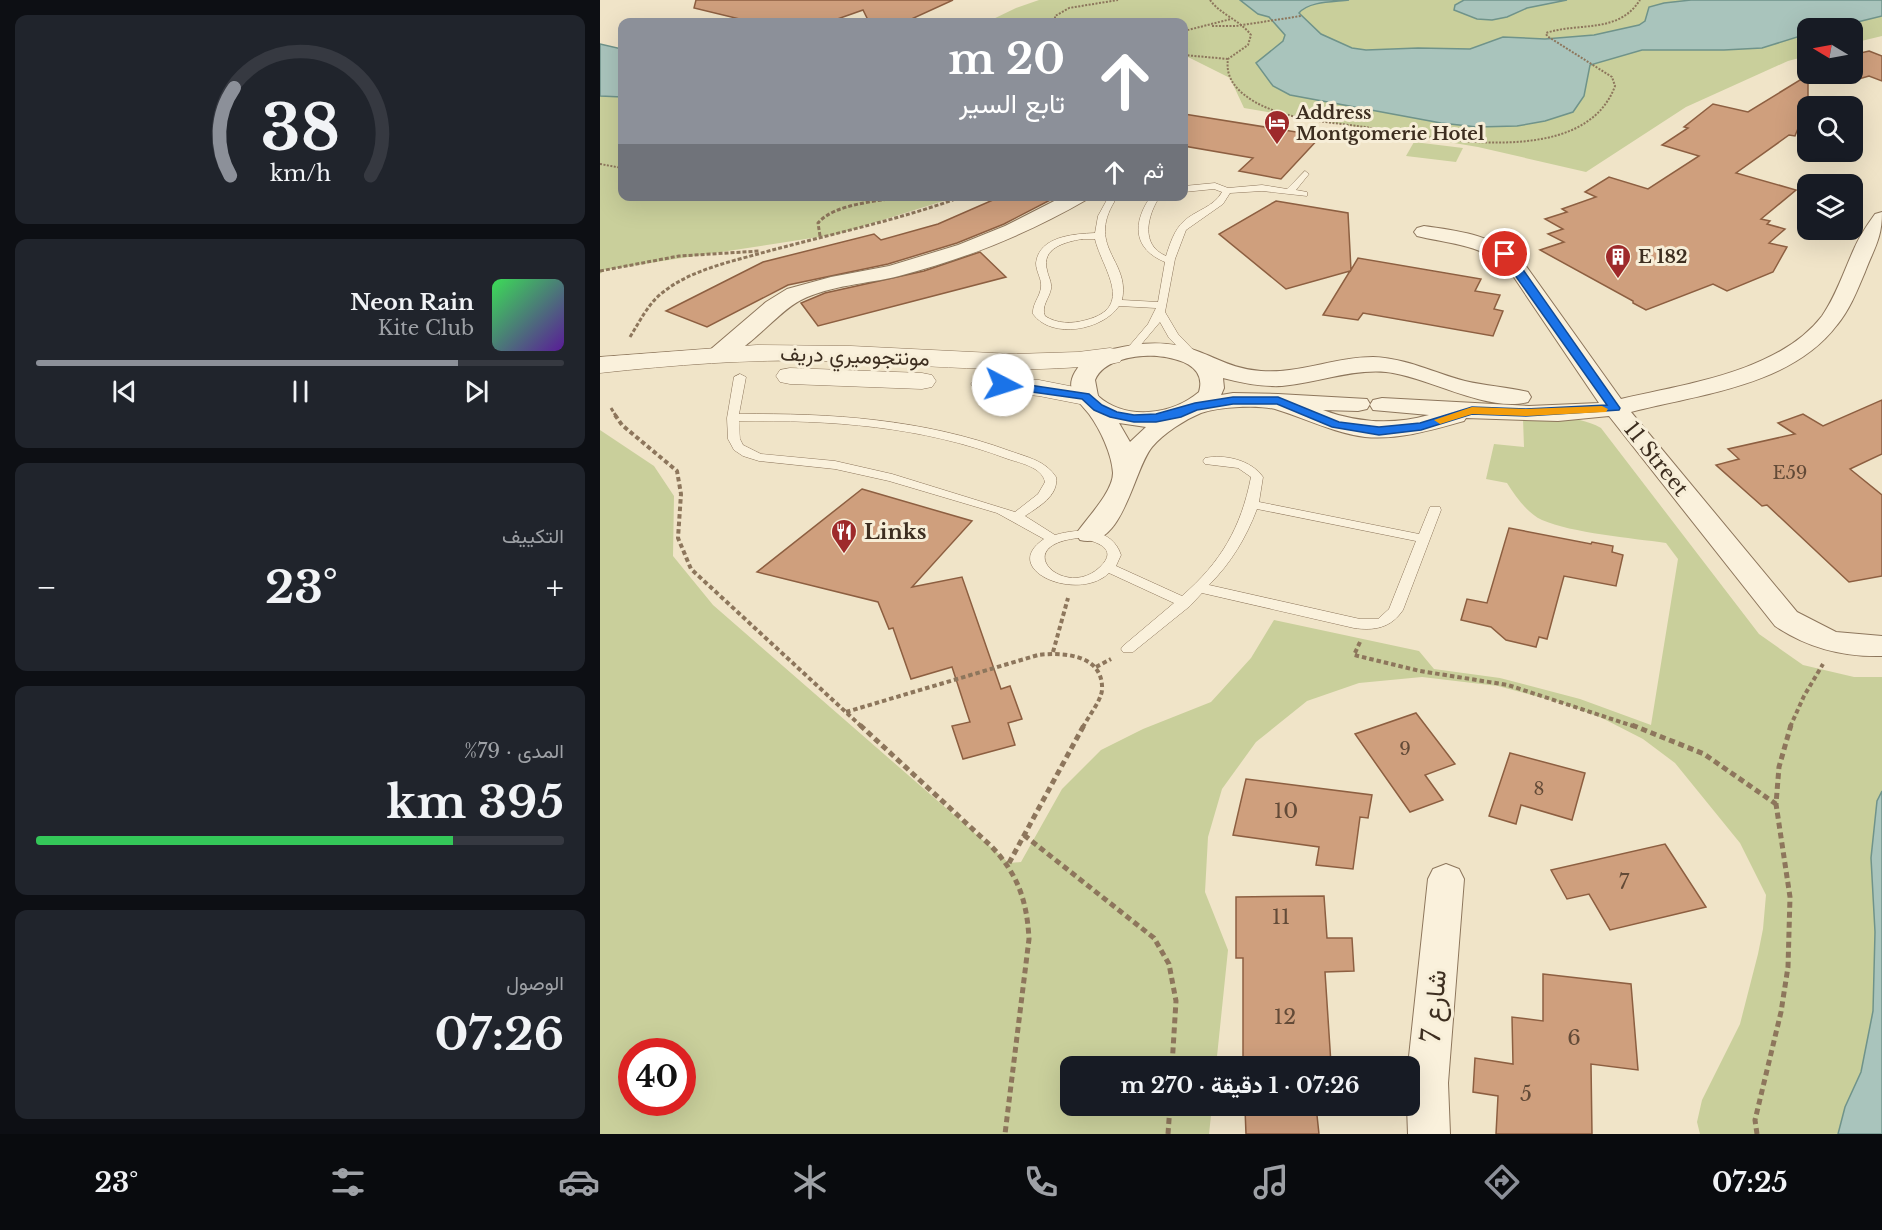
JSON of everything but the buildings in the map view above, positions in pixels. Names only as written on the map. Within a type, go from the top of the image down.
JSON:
[{"type":"street","points":[[716,355],[736,343],[778,302],[797,293],[912,266],[954,253],[1027,225],[1070,201]]},
{"type":"street","points":[[1382,405],[1422,417],[1472,411],[1544,412],[1647,399],[1703,388],[1751,373],[1790,354],[1819,333],[1837,309],[1882,218]]},
{"type":"street","name":"11 Street","points":[[1424,232],[1476,241],[1505,254],[1514,263],[1611,403],[1774,607],[1801,630],[1840,645],[1882,646]]},
{"type":"street","points":[[754,324],[754,331],[762,344],[780,353]]},
{"type":"street","points":[[1125,474],[1116,439],[1082,386],[1085,374],[1095,364],[1120,354],[1165,350],[1200,361],[1222,372],[1269,378],[1293,377],[1337,366],[1387,365],[1471,389],[1519,397],[1611,403]]},
{"type":"street","name":"مونتجوميري دريف","points":[[600,365],[716,355],[780,353],[848,354],[1029,364],[1056,363],[1120,354]]},
{"type":"street","points":[[1090,534],[1113,506],[1132,457],[1143,441],[1207,397],[1213,386],[1212,374],[1200,361]]},
{"type":"street","name":"مونتجوميري دريف","points":[[606,398],[740,377],[829,376],[999,385],[1091,402]]},
{"type":"street","points":[[1422,417],[1427,376]]},
{"type":"street","points":[[1091,402],[1114,415],[1134,418],[1156,418],[1233,400],[1358,404]]},
{"type":"street","points":[[1278,401],[1336,425],[1357,429],[1401,430],[1422,417]]},
{"type":"street","name":"شارع 7","points":[[1429,1134],[1427,1083],[1446,879]]},
{"type":"lane","points":[[1288,192],[1305,174]]},
{"type":"lane","points":[[1188,189],[1215,186],[1227,191],[1262,188],[1304,195]]},
{"type":"lane","points":[[1198,188],[1221,200]]},
{"type":"lane","points":[[1120,354],[1161,309],[1170,261],[1181,231],[1221,200],[1227,191]]},
{"type":"lane","points":[[1100,236],[1067,238],[1050,247],[1046,252],[1041,266],[1046,289],[1037,304],[1037,312],[1041,318],[1050,323],[1077,325],[1101,318],[1116,303],[1119,285],[1100,236],[1102,217],[1111,201]]},
{"type":"lane","points":[[1153,201],[1144,219],[1144,239],[1153,254],[1170,261]]},
{"type":"lane","points":[[1116,303],[1161,309]]},
{"type":"lane","points":[[1161,309],[1173,336],[1200,361]]},
{"type":"lane","points":[[740,377],[734,418],[734,439],[738,447],[747,453],[759,457],[864,471],[986,505],[1016,517],[1053,539]]},
{"type":"lane","points":[[734,418],[817,417],[888,424],[936,432],[1008,454],[1041,468],[1048,474],[1051,482],[1041,498],[1016,517]]},
{"type":"lane","points":[[1128,649],[1201,588],[1225,560],[1242,532],[1252,504],[1257,477],[1253,471],[1235,464],[1209,461]]},
{"type":"lane","points":[[1252,504],[1424,539]]},
{"type":"lane","points":[[1201,588],[1367,626],[1381,623],[1391,618],[1435,510]]},
{"type":"lane","points":[[1090,534],[1110,544],[1114,552],[1114,560],[1109,568],[1099,576],[1073,582],[1047,576],[1040,569],[1037,560],[1039,552],[1053,539],[1067,535],[1090,534]]},
{"type":"lane","points":[[1109,568],[1185,603]]},
{"type":"path","points":[[1055,18],[1065,10],[1105,5],[1118,0]]},
{"type":"path","points":[[1188,55],[1228,59],[1248,45],[1251,40],[1248,30],[1243,25],[1217,9],[1210,0]]},
{"type":"path","points":[[1228,59],[1226,70],[1231,81],[1252,100],[1276,110],[1312,119],[1425,137],[1485,142],[1518,142],[1548,138],[1584,123],[1604,107],[1615,86],[1612,77],[1547,36],[1546,33],[1552,30],[1589,27],[1612,21],[1633,10],[1640,0]]},
{"type":"path","points":[[1188,30],[1301,16]]},
{"type":"path","points":[[1212,26],[1231,19]]},
{"type":"path","points":[[600,164],[618,167]]},
{"type":"path","points":[[820,236],[818,223],[832,212],[884,201]]},
{"type":"path","points":[[630,337],[650,304],[664,291],[706,269],[820,236],[926,210],[950,201]]},
{"type":"path","points":[[600,271],[705,255],[766,251]]},
{"type":"path","points":[[606,398],[622,425],[677,471],[682,481],[677,535],[681,552],[691,569],[704,584],[1008,863],[1022,886],[1028,911],[1029,939],[1005,1134]]},
{"type":"path","points":[[1053,652],[1073,582]]},
{"type":"path","points":[[1367,626],[1354,655],[1420,671],[1508,685],[1612,717],[1704,754],[1776,804]]},
{"type":"path","points":[[1756,1134],[1755,1120],[1786,987],[1791,946],[1791,906],[1787,867],[1776,804],[1781,758],[1797,707],[1822,665],[1840,645]]},
{"type":"path","points":[[846,712],[1023,658],[1053,652],[1070,654],[1096,667],[1101,678],[1102,691],[1008,863]]},
{"type":"path","points":[[1024,835],[1154,938],[1169,964],[1176,1001],[1173,1056]]},
{"type":"path","points":[[1168,1134],[1169,1116]]},
{"type":"green space","points":[[1039,0],[1882,0],[1882,36],[1863,41],[1863,18],[1797,18],[1797,59],[1686,107],[1586,172],[1478,147],[1244,108],[1230,78],[1188,57],[1188,18],[995,18]]},
{"type":"green space","points":[[600,96],[618,97],[618,201],[943,201],[838,234],[604,270],[600,274]]},
{"type":"green space","points":[[1414,142],[1463,148],[1456,162],[1406,156]]},
{"type":"green space","points":[[1523,419],[1573,419],[1601,428],[1759,634],[1803,665],[1854,677],[1882,677],[1882,791],[1877,801],[1871,858],[1875,932],[1873,1011],[1861,1072],[1845,1107],[1838,1134],[1700,1134],[1697,1122],[1702,1100],[1740,1024],[1758,954],[1766,895],[1740,843],[1675,763],[1643,739],[1602,718],[1562,703],[1498,686],[1422,677],[1359,683],[1307,701],[1256,742],[1222,789],[1208,837],[1205,892],[1228,950],[1217,1056],[1060,1056],[1060,1116],[1211,1116],[1209,1134],[600,1134],[600,430],[654,466],[674,496],[673,556],[713,605],[1009,863],[1021,862],[1062,789],[1101,750],[1143,729],[1211,702],[1251,658],[1274,620],[1419,651],[1434,669],[1500,678],[1580,699],[1651,725],[1678,559],[1666,543],[1585,532],[1555,525],[1537,517],[1518,499],[1507,483],[1486,479],[1494,444],[1524,447]]},
{"type":"water","points":[[1240,0],[1349,0],[1315,4],[1299,13],[1321,34],[1352,48],[1366,50],[1470,49],[1503,37],[1545,39],[1594,35],[1639,25],[1645,21],[1649,7],[1664,3],[1691,0],[1882,0],[1882,16],[1863,21],[1863,18],[1797,18],[1797,37],[1762,48],[1642,50],[1590,65],[1584,96],[1573,112],[1545,121],[1517,126],[1477,127],[1441,123],[1290,95],[1273,86],[1256,63],[1283,41],[1285,35],[1269,17],[1258,14]]},
{"type":"water","points":[[1464,0],[1567,0],[1527,8],[1507,17],[1492,20],[1477,19],[1454,10],[1455,5]]},
{"type":"water","points":[[600,44],[618,48],[618,97],[600,96]]},
{"type":"water","points":[[1882,791],[1882,1134],[1838,1134],[1845,1107],[1861,1072],[1873,1011],[1875,932],[1871,858],[1877,801]]},
{"type":"slow traffic","points":[[1440,420],[1472,411],[1526,412],[1602,409]]},
{"type":"place","name":"Address Montgomerie Hotel","points":[[1277,146]]},
{"type":"place","name":"E 182","points":[[1618,280]]},
{"type":"place","name":"Links","points":[[844,555]]},
{"type":"route","points":[[1003,385],[1039,388],[1085,396],[1098,408],[1114,415],[1134,418],[1156,418],[1195,407],[1233,400],[1278,401],[1336,425],[1379,431],[1421,426],[1472,411],[1526,412],[1615,408],[1514,263],[1505,254]]}]
